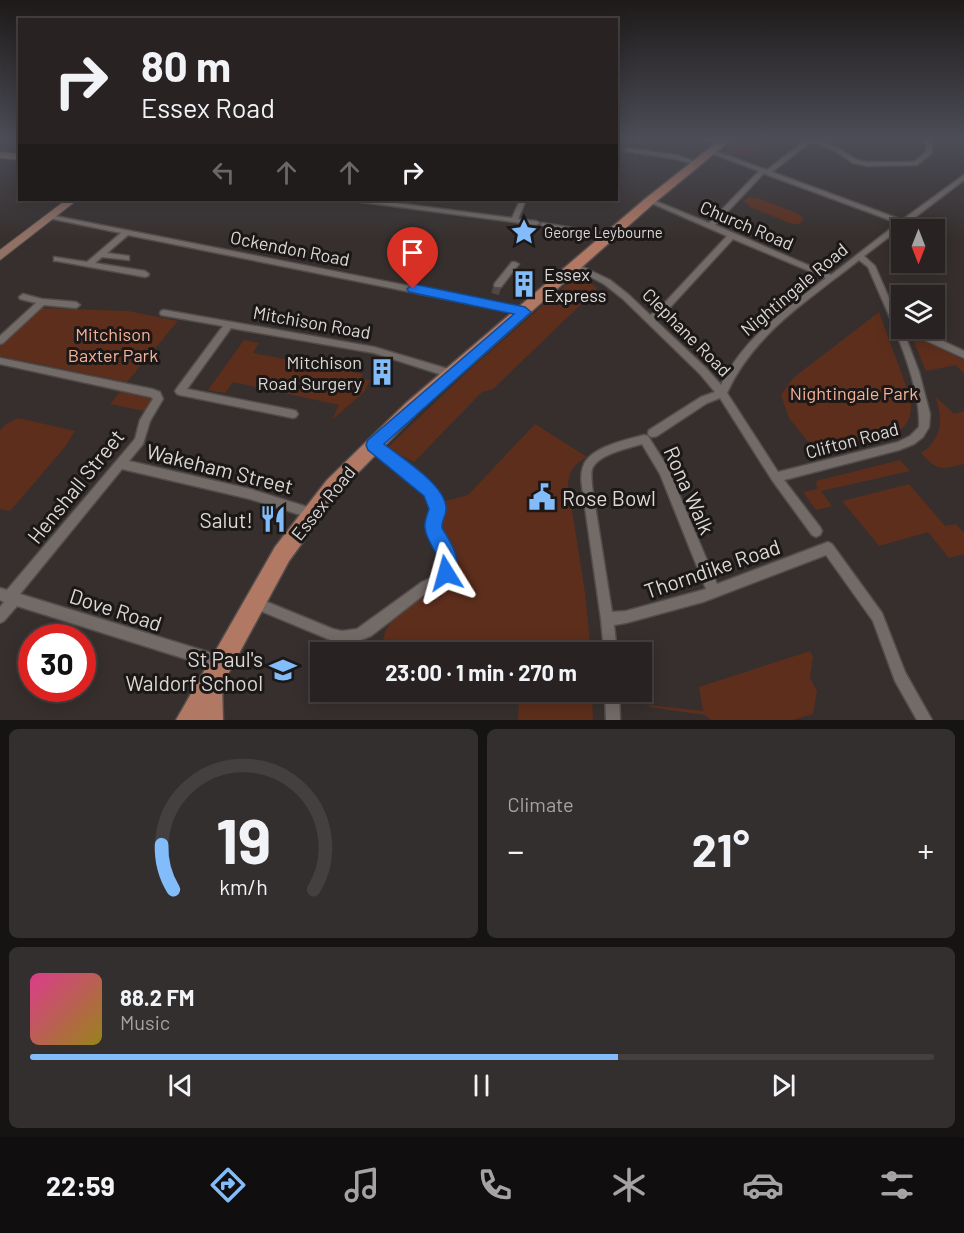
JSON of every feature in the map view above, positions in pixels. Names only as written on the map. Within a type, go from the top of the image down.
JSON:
[{"type":"main road","name":"Essex Road","points":[[188,720],[216,673],[253,602],[310,513],[373,445],[685,173]]},
{"type":"main road","points":[[0,256],[71,201]]},
{"type":"main road","points":[[211,720],[216,673]]},
{"type":"street","points":[[710,226],[764,173]]},
{"type":"street","points":[[767,173],[892,219]]},
{"type":"street","name":"Nightingale Road","points":[[908,219],[964,177]]},
{"type":"street","points":[[369,201],[536,223]]},
{"type":"street","points":[[514,220],[523,201]]},
{"type":"street","name":"Church Road","points":[[651,201],[832,278]]},
{"type":"street","name":"Ockendon Road","points":[[50,217],[492,300],[525,312]]},
{"type":"street","points":[[545,225],[610,236]]},
{"type":"street","points":[[88,265],[127,232]]},
{"type":"street","name":"Nightingale Road","points":[[722,393],[729,374],[748,348],[770,326],[891,232]]},
{"type":"street","points":[[649,320],[660,313],[732,235]]},
{"type":"street","points":[[100,254],[126,258]]},
{"type":"street","name":"Clifton Road","points":[[859,256],[871,266],[891,306]]},
{"type":"street","points":[[57,259],[145,274]]},
{"type":"street","points":[[498,285],[515,264]]},
{"type":"street","name":"Clephane Road","points":[[576,267],[607,282],[627,297],[694,362],[722,393],[777,477],[816,531]]},
{"type":"street","points":[[23,297],[42,302],[76,305]]},
{"type":"street","points":[[0,341],[42,302]]},
{"type":"street","name":"Mitchison Road","points":[[164,313],[374,350],[452,374]]},
{"type":"street","points":[[229,324],[180,391],[292,414]]},
{"type":"street","name":"Clifton Road","points":[[777,477],[899,446],[916,437],[923,430],[926,419],[922,395],[905,339]]},
{"type":"street","points":[[929,339],[964,355]]},
{"type":"street","name":"Henshall Street","points":[[0,361],[157,395],[157,403],[145,420],[139,441],[8,596],[0,617]]},
{"type":"street","points":[[609,642],[586,472],[589,463],[596,457],[648,436],[704,400],[722,393]]},
{"type":"street","name":"Rona Walk","points":[[648,436],[714,592]]},
{"type":"street","points":[[253,602],[333,634],[342,637],[352,636],[381,621],[426,586],[438,582],[446,573],[449,564],[447,555],[434,530],[433,524],[438,509],[430,490],[373,445]]},
{"type":"street","name":"Wakeham Street","points":[[120,464],[249,494],[310,513]]},
{"type":"street","name":"Thorndike Road","points":[[607,619],[626,617],[714,592],[828,548],[878,617],[900,676],[925,720]]},
{"type":"street","name":"Dove Road","points":[[8,596],[216,673]]},
{"type":"street","points":[[612,702],[613,720]]},
{"type":"green space","points":[[749,197],[758,198],[799,214],[804,219],[799,224],[792,224],[750,207],[744,201]]},
{"type":"green space","points":[[575,277],[585,279],[596,287],[596,290],[493,389],[482,392],[414,462],[387,448],[467,372]]},
{"type":"green space","name":"Mitchison Baxter Park","points":[[41,308],[128,311],[178,321],[127,382],[0,356],[0,346]]},
{"type":"green space","name":"Nightingale Park","points":[[879,312],[909,394],[910,416],[905,425],[896,433],[817,453],[789,418],[781,395],[793,378]]},
{"type":"green space","points":[[913,339],[919,339],[964,360],[964,373],[956,365],[926,371]]},
{"type":"green space","points":[[244,340],[259,343],[253,353],[363,374],[361,379],[370,380],[364,392],[332,420],[339,405],[233,382],[225,393],[208,390]]},
{"type":"green space","points":[[120,392],[149,398],[152,401],[145,411],[110,404]]},
{"type":"green space","points":[[935,396],[954,414],[964,411],[964,464],[945,468],[936,466],[921,453],[933,441],[939,428],[940,413]]},
{"type":"green space","points":[[18,418],[75,431],[65,447],[10,511],[0,509],[0,430]]},
{"type":"green space","points":[[535,424],[587,457],[574,468],[568,484],[585,593],[590,642],[383,642],[386,630],[398,615],[439,588],[448,579],[452,566],[449,550],[437,526],[442,516],[442,502],[468,495]]},
{"type":"green space","points":[[900,460],[910,471],[821,491],[832,506],[816,510],[803,492],[817,489],[816,481]]},
{"type":"green space","points":[[909,484],[945,526],[956,524],[964,533],[964,554],[949,558],[928,532],[879,546],[842,501]]},
{"type":"green space","points":[[810,651],[813,657],[810,678],[817,691],[813,714],[793,720],[711,720],[705,715],[649,707],[649,705],[703,711],[699,687]]},
{"type":"green space","points":[[519,702],[592,702],[593,720],[518,720]]},
{"type":"tunnel","points":[[495,294],[498,285]]},
{"type":"place","name":"George Leybourne","points":[[524,232]]},
{"type":"place","name":"Essex Express","points":[[524,284]]},
{"type":"place","name":"Mitchison Road Surgery","points":[[382,372]]},
{"type":"place","name":"Rose Bowl","points":[[542,497]]},
{"type":"place","name":"Salut!","points":[[273,519]]},
{"type":"place","name":"St Paul's Waldorf School","points":[[283,670]]},
{"type":"route","points":[[413,289],[525,312],[435,388],[373,445],[430,490],[438,509],[433,524],[434,530],[447,555],[449,564],[446,573]]}]
